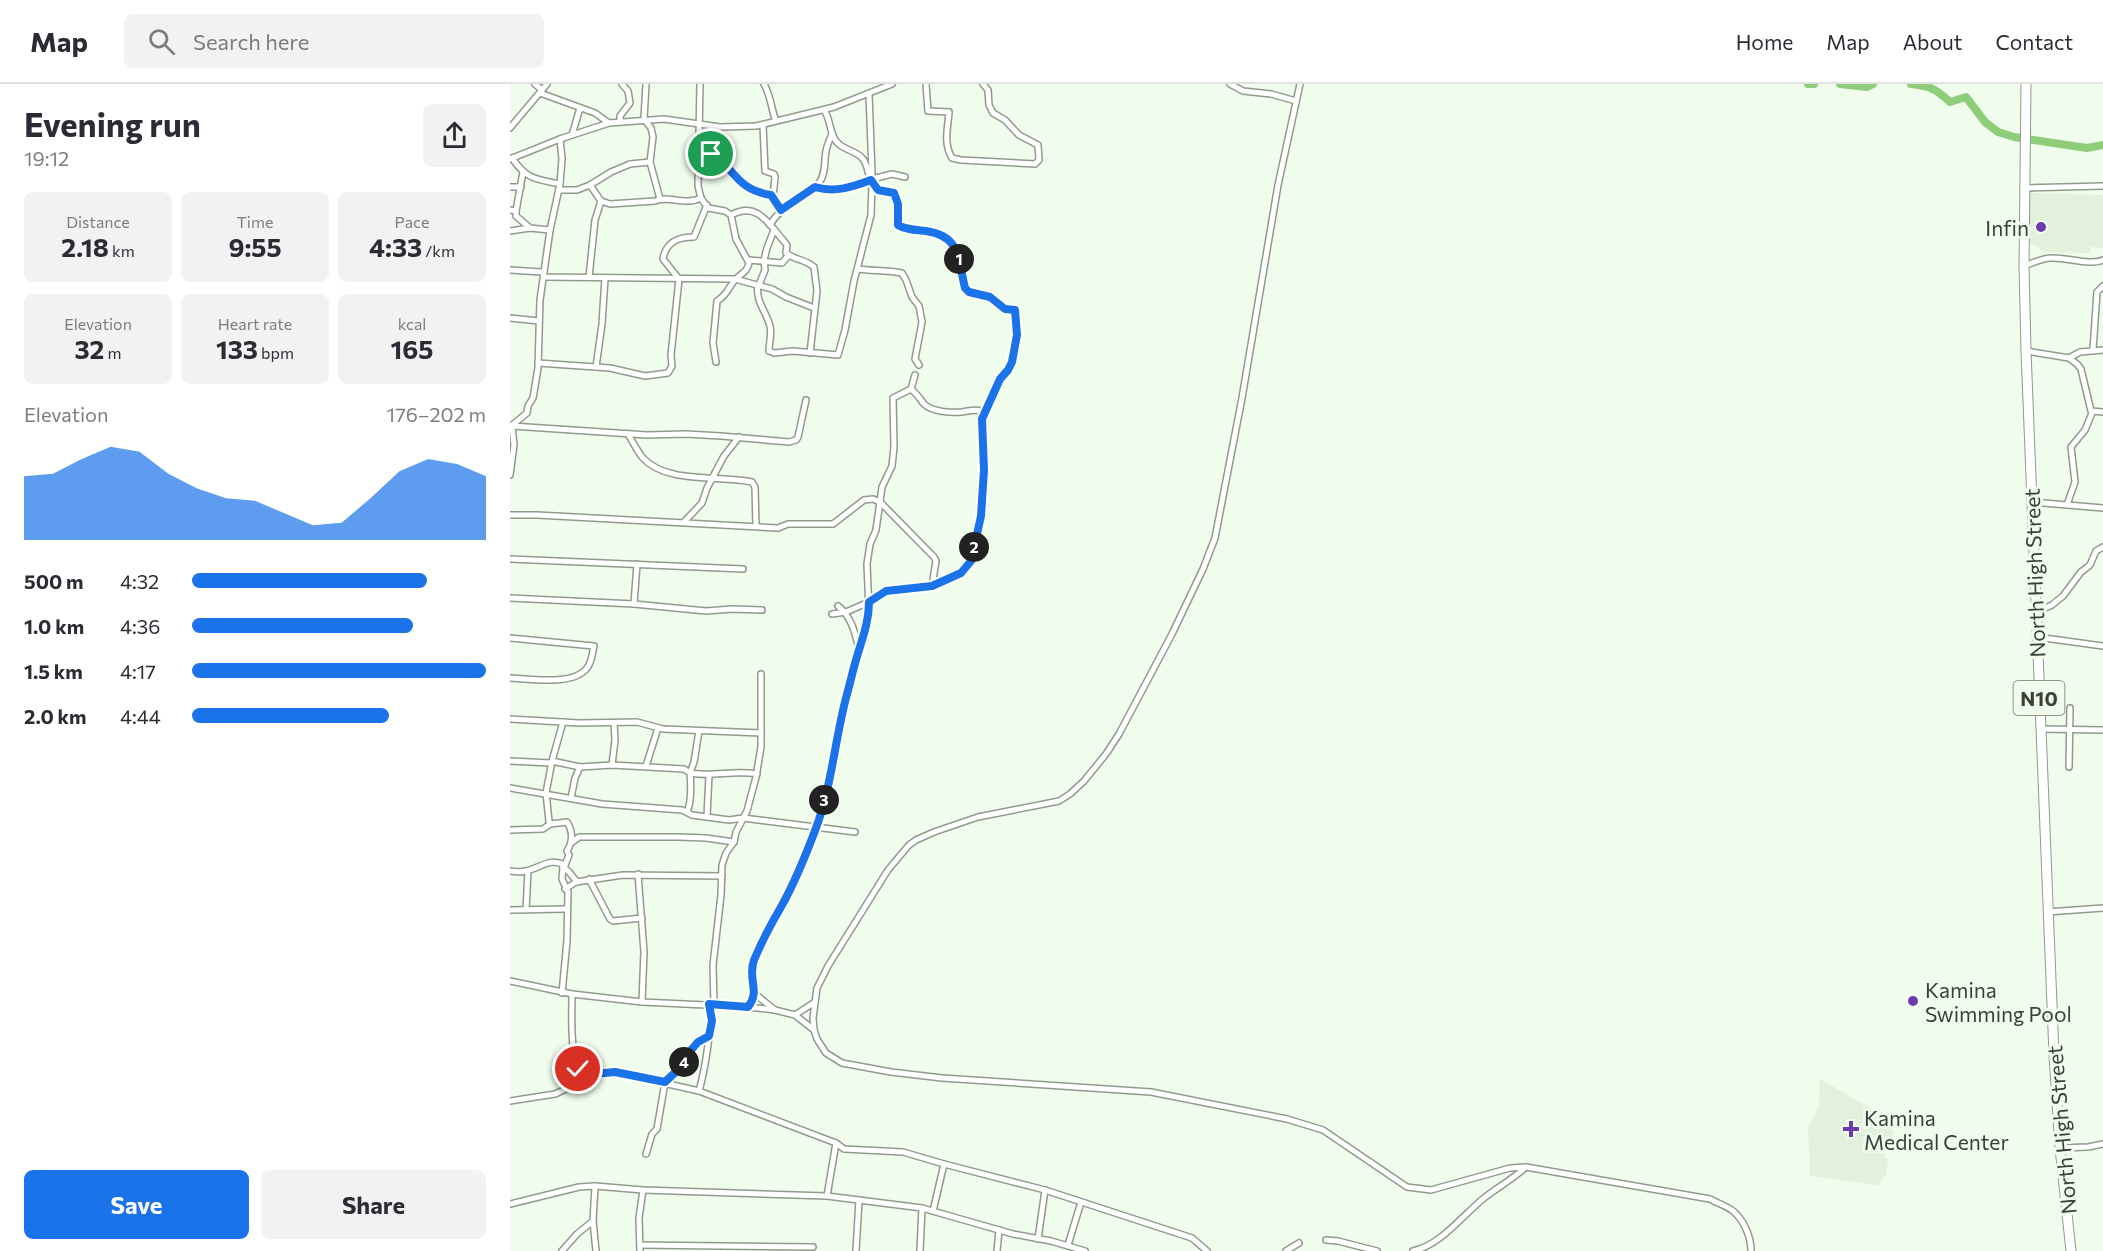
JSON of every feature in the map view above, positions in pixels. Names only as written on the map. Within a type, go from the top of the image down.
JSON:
[{"type":"highway","name":"North High Street","points":[[2026,84],[2024,266],[2026,351],[2047,912],[2060,1148],[2071,1251]]},
{"type":"street","points":[[535,84],[541,91],[596,113],[609,123]]},
{"type":"street","points":[[510,128],[547,84]]},
{"type":"street","points":[[620,121],[620,116],[630,103],[628,91],[622,84]]},
{"type":"street","points":[[646,84],[644,119],[651,128],[653,137],[650,162],[660,199]]},
{"type":"street","points":[[700,84],[698,186],[701,198],[711,209],[725,211],[731,215],[736,239],[749,260],[746,271],[735,279],[728,293],[717,301],[713,343],[716,362]]},
{"type":"street","points":[[764,84],[776,121]]},
{"type":"street","points":[[650,162],[630,164],[577,190],[536,180],[523,172],[511,159],[560,139],[609,123],[670,119],[728,127],[763,125],[824,110],[892,84]]},
{"type":"street","points":[[926,84],[928,111],[949,112],[946,140],[952,158],[1035,164],[1039,160],[1038,145],[1019,135],[1005,120],[993,113],[989,105],[987,88],[983,84]]},
{"type":"street","points":[[1230,84],[1243,91],[1270,94],[1296,101]]},
{"type":"street","points":[[1300,84],[1278,185],[1242,398],[1215,538],[1203,569],[1169,640],[1106,754],[1070,794],[1059,801],[978,817],[934,832],[909,845],[888,870],[828,966],[817,988],[813,1018],[817,1040],[826,1053],[842,1063],[942,1078],[1151,1092],[1287,1119],[1323,1130],[1407,1187],[1419,1190],[1448,1186],[1510,1168],[1526,1167],[1710,1199],[1733,1211],[1745,1227],[1751,1242],[1751,1251]]},
{"type":"street","points":[[832,134],[826,150],[823,177],[815,187],[781,210],[772,227],[764,260],[765,270],[756,293],[771,330],[769,351],[774,353],[793,351],[838,355],[871,215],[869,94]]},
{"type":"street","points":[[572,135],[580,108]]},
{"type":"street","points":[[824,110],[830,120],[832,134],[837,143],[862,158],[878,190],[896,194],[898,225],[903,228],[936,232],[945,236],[957,250],[965,288],[969,292],[985,295],[1005,309],[1015,310],[1017,335],[1012,362],[1000,379],[982,419]]},
{"type":"street","points":[[763,125],[765,171],[774,174],[773,196],[781,210]]},
{"type":"street","points":[[511,426],[527,413],[533,398],[538,363],[539,321],[544,277],[550,231],[560,187],[562,159],[560,139]]},
{"type":"street","points":[[699,149],[716,155],[738,180],[754,191],[773,196]]},
{"type":"street","points":[[523,172],[513,211],[530,228]]},
{"type":"street","points":[[815,187],[845,190],[892,174],[905,177]]},
{"type":"street","points":[[590,185],[601,201],[610,204],[660,199],[692,202],[701,198]]},
{"type":"street","points":[[2026,188],[2103,186]]},
{"type":"street","points":[[510,187],[521,187]]},
{"type":"street","points":[[589,277],[595,220],[601,201]]},
{"type":"street","points":[[538,363],[596,367],[645,376],[668,373],[672,366],[670,355],[679,279],[663,259],[664,254],[668,246],[679,238],[694,237],[707,205]]},
{"type":"street","points":[[731,215],[740,211],[755,212],[761,215],[787,245],[788,256]]},
{"type":"street","points":[[510,231],[530,228],[550,231]]},
{"type":"street","points":[[788,256],[800,258],[814,267],[817,291],[810,353]]},
{"type":"street","points":[[749,260],[782,263],[788,256]]},
{"type":"street","points":[[2024,266],[2050,258],[2092,262],[2103,260]]},
{"type":"street","points":[[858,269],[869,271],[883,269],[902,273],[912,297],[919,306],[922,322],[915,359],[919,365]]},
{"type":"street","points":[[510,270],[542,272],[544,277]]},
{"type":"street","points":[[544,277],[735,279],[759,285],[814,308]]},
{"type":"street","points":[[596,367],[605,278]]},
{"type":"street","points":[[2092,350],[2097,292],[2103,286]]},
{"type":"street","points":[[510,318],[539,321]]},
{"type":"street","points":[[2026,351],[2069,358],[2092,350],[2103,350]]},
{"type":"street","points":[[2067,505],[2075,482],[2071,447],[2085,430],[2092,412],[2081,369],[2069,358]]},
{"type":"street","points":[[748,1007],[755,994],[751,971],[754,960],[768,928],[782,905],[816,827],[830,776],[841,719],[866,632],[869,602],[867,564],[870,544],[876,530],[884,480],[892,466],[893,398],[911,389],[915,375]]},
{"type":"street","points":[[832,614],[846,612],[869,602],[886,591],[932,586],[961,573],[973,556],[981,516],[984,470],[981,411],[972,409],[966,412],[954,412],[926,405],[911,389]]},
{"type":"street","points":[[511,426],[628,434],[740,437],[789,442],[796,440],[806,400]]},
{"type":"street","points":[[2092,412],[2103,412]]},
{"type":"street","points":[[510,475],[514,445],[511,426]]},
{"type":"street","points":[[628,434],[642,457],[663,471],[676,475],[746,481],[754,484],[756,526]]},
{"type":"street","points":[[684,522],[702,503],[712,478],[730,446],[740,437]]},
{"type":"street","points":[[510,515],[778,528],[788,524],[833,524],[864,500],[873,499],[880,502],[934,557],[936,561],[932,586]]},
{"type":"street","points":[[2032,502],[2103,508]]},
{"type":"street","points":[[2036,612],[2063,596],[2081,572],[2090,566],[2096,551],[2103,547]]},
{"type":"street","points":[[510,559],[743,569]]},
{"type":"street","points":[[634,604],[637,564]]},
{"type":"street","points":[[510,598],[634,604],[706,611],[762,610]]},
{"type":"street","points":[[838,606],[846,612],[851,621],[859,650]]},
{"type":"street","points":[[2037,637],[2103,646]]},
{"type":"street","points":[[510,638],[594,646],[589,666],[579,676],[561,680],[510,678]]},
{"type":"street","points":[[699,1090],[703,1079],[712,1021],[713,965],[723,859],[734,842],[757,774],[761,733],[761,674]]},
{"type":"street","points":[[2069,767],[2070,708]]},
{"type":"street","points":[[510,719],[637,722],[658,728],[761,733]]},
{"type":"street","points":[[550,824],[546,793],[563,722]]},
{"type":"street","points":[[612,765],[615,740],[614,723]]},
{"type":"street","points":[[646,766],[658,728]]},
{"type":"street","points":[[2041,729],[2103,730]]},
{"type":"street","points":[[687,812],[690,773],[699,731]]},
{"type":"street","points":[[510,761],[552,762],[580,766],[646,766],[684,769],[690,773],[709,775],[736,772],[757,774]]},
{"type":"street","points":[[571,798],[580,766]]},
{"type":"street","points":[[707,816],[709,775]]},
{"type":"street","points":[[510,788],[602,804],[678,809],[692,815],[729,820],[743,818],[855,832]]},
{"type":"street","points":[[510,830],[543,829],[550,824],[567,822],[570,827],[571,843]]},
{"type":"street","points":[[562,993],[567,941],[568,892],[562,879],[569,855],[567,851],[571,843],[579,837],[644,836],[706,838],[734,842]]},
{"type":"street","points":[[510,872],[528,871],[549,861],[559,862],[577,882]]},
{"type":"street","points":[[526,910],[528,871]]},
{"type":"street","points":[[565,889],[577,882],[590,879],[638,874],[682,877],[722,876]]},
{"type":"street","points":[[638,874],[644,952],[642,1002]]},
{"type":"street","points":[[590,879],[610,919],[613,921],[642,918]]},
{"type":"street","points":[[2047,912],[2103,908]]},
{"type":"street","points":[[510,910],[566,909]]},
{"type":"street","points":[[510,981],[562,993],[642,1002],[712,1004],[776,1010],[795,1015],[814,1030]]},
{"type":"street","points":[[572,994],[573,1030],[581,1077]]},
{"type":"street","points":[[755,994],[776,1010]]},
{"type":"street","points":[[795,1015],[815,1002]]},
{"type":"street","points":[[646,1154],[652,1134],[657,1129],[665,1082],[683,1065],[686,1056],[698,1042],[709,1036]]},
{"type":"street","points":[[510,1101],[555,1094],[566,1089],[581,1077],[615,1072],[665,1082],[699,1090],[836,1143],[844,1149],[903,1152],[1045,1190],[1192,1238],[1207,1251]]},
{"type":"street","points":[[827,1196],[836,1143]]},
{"type":"street","points":[[2060,1148],[2103,1144]]},
{"type":"street","points":[[933,1211],[944,1164]]},
{"type":"street","points":[[1417,1251],[1442,1236],[1486,1196],[1526,1167]]},
{"type":"street","points":[[595,1186],[593,1221],[596,1251]]},
{"type":"street","points":[[510,1204],[579,1187],[595,1186],[643,1190],[827,1196],[922,1208],[1085,1251]]},
{"type":"street","points":[[643,1190],[639,1218],[640,1248],[813,1247]]},
{"type":"street","points":[[1038,1239],[1045,1190]]},
{"type":"street","points":[[856,1251],[859,1200]]},
{"type":"street","points":[[1068,1245],[1081,1202]]},
{"type":"street","points":[[920,1251],[922,1208]]},
{"type":"street","points":[[562,1251],[593,1221]]},
{"type":"street","points":[[997,1251],[999,1230]]},
{"type":"street","points":[[1326,1240],[1377,1251]]},
{"type":"street","points":[[1286,1251],[1299,1243]]},
{"type":"shaded area","points":[[2030,193],[2103,195],[2103,248],[2091,247],[2090,253],[2044,252],[2030,244]]},
{"type":"shaded area","name":"Kamina Medical Center","points":[[1820,1079],[1891,1120],[1894,1134],[1884,1156],[1888,1159],[1886,1174],[1878,1185],[1810,1176],[1808,1125],[1813,1120],[1819,1103]]},
{"type":"waterway","points":[[1808,84],[1814,84]]},
{"type":"waterway","points":[[1840,84],[1867,87],[1873,84]]},
{"type":"waterway","points":[[1911,84],[1932,88],[1950,102],[1966,97],[1985,122],[1998,132],[2014,137],[2087,148],[2103,145]]},
{"type":"place","name":"Infin","points":[[2041,227]]},
{"type":"place","name":"Kamina Swimming Pool","points":[[1913,1001]]},
{"type":"place","name":"Kamina Medical Center","points":[[1851,1129]]},
{"type":"route","points":[[578,1069],[583,1075],[589,1076],[596,1073],[615,1072],[665,1082],[675,1075],[683,1065],[686,1056],[698,1042],[709,1036],[712,1012],[709,1004],[748,1007],[754,999],[751,971],[754,960],[768,928],[782,905],[816,827],[830,776],[841,719],[866,632],[869,602],[886,591],[932,586],[961,573],[971,561],[981,516],[984,470],[982,419],[995,388],[1014,357],[1017,335],[1015,310],[1005,309],[990,297],[969,292],[965,288],[957,250],[945,236],[936,232],[903,228],[898,225],[896,194],[878,190],[871,180],[845,190],[815,187],[781,210],[771,195],[754,191],[738,180],[716,155],[711,154]]}]
